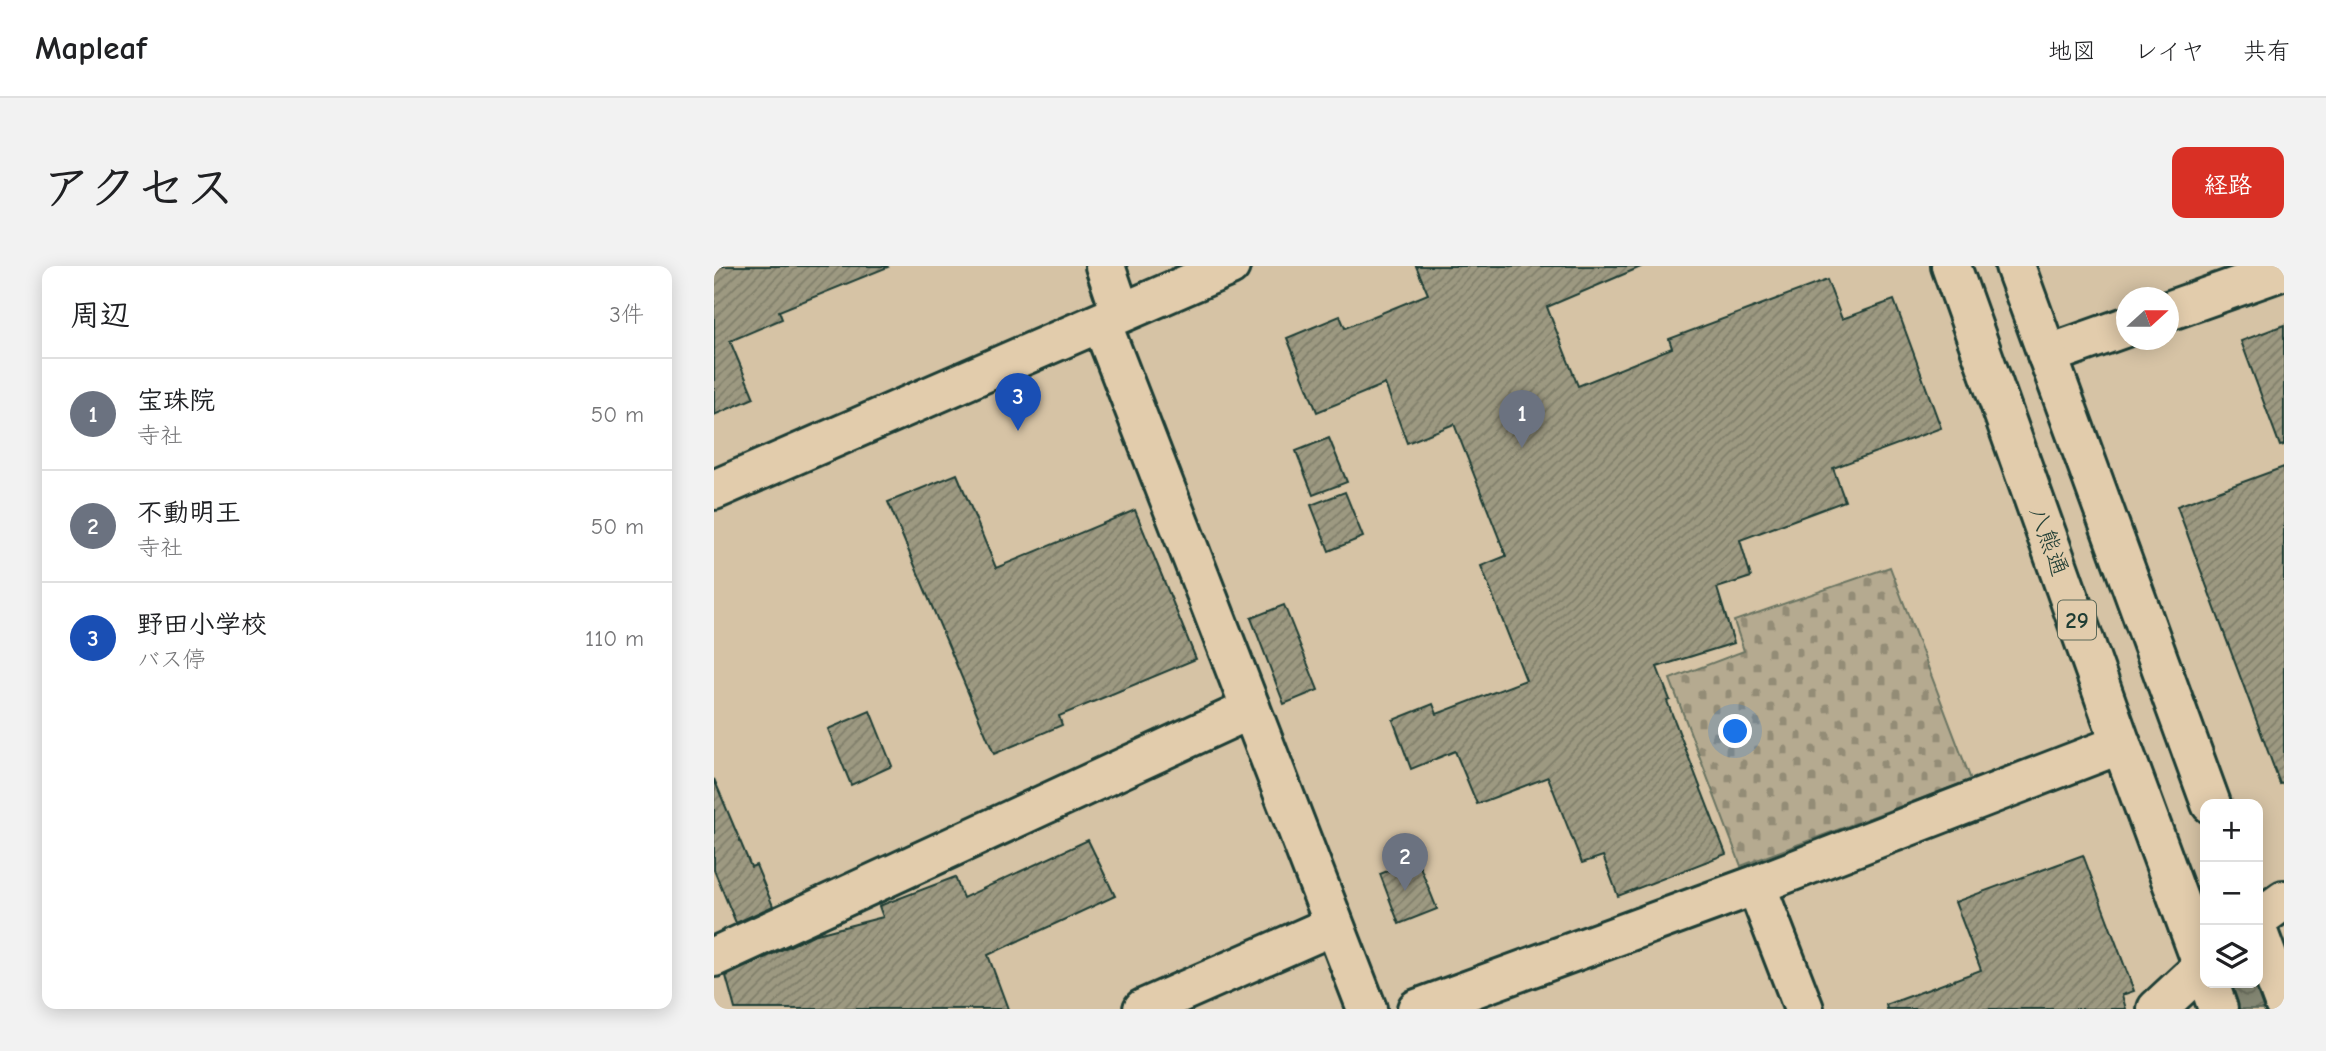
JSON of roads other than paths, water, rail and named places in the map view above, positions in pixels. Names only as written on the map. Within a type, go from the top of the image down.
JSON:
[{"type":"street","points":[[1105,266],[1111,318],[1251,709],[1367,1009]]},
{"type":"street","points":[[714,490],[1230,266]]},
{"type":"street","name":"八熊通","points":[[1951,266],[2200,959]]},
{"type":"street","points":[[2015,266],[2209,799]]},
{"type":"street","points":[[2179,308],[2284,270]]},
{"type":"street","points":[[2047,355],[2116,331]]},
{"type":"street","points":[[714,957],[1251,709]]},
{"type":"street","points":[[1417,1009],[1756,885],[2121,744]]},
{"type":"street","points":[[1756,885],[1804,1009]]},
{"type":"street","points":[[2263,926],[2284,900]]},
{"type":"street","points":[[1143,1009],[1334,925]]},
{"type":"street","points":[[2263,943],[2284,1003]]},
{"type":"street","points":[[2157,1009],[2201,988]]},
{"type":"water","points":[[2234,988],[2263,988],[2283,1009],[2206,1009]]},
{"type":"place","name":"野田小学校","points":[[1018,431]]},
{"type":"place","name":"宝珠院","points":[[1522,448]]},
{"type":"place","name":"不動明王","points":[[1405,891]]}]
